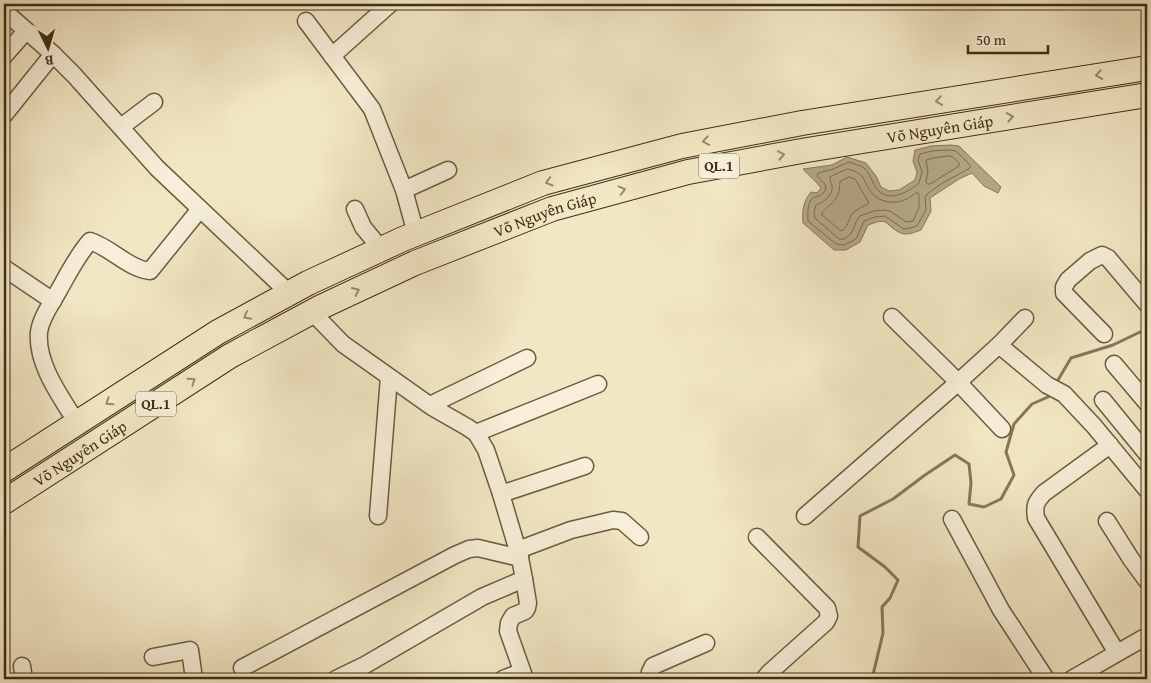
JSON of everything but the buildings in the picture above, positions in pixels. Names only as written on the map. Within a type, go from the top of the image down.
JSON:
[{"type":"highway","name":"Võ Nguyên Giáp","points":[[4,470],[218,332],[289,293],[381,249],[543,184],[682,146],[802,123],[1147,68]]},
{"type":"highway","name":"Võ Nguyên Giáp","points":[[4,502],[230,356],[312,312],[416,263],[552,209],[688,172],[806,150],[1147,95]]},
{"type":"street","points":[[332,56],[390,4]]},
{"type":"street","points":[[4,11],[74,75],[157,168],[289,293]]},
{"type":"street","points":[[306,22],[372,109],[404,190],[416,234]]},
{"type":"street","points":[[4,56],[26,31]]},
{"type":"street","points":[[4,115],[53,54]]},
{"type":"street","points":[[120,127],[154,102]]},
{"type":"street","points":[[404,190],[448,170]]},
{"type":"street","points":[[77,423],[53,384],[40,351],[39,331],[45,314],[73,265],[90,241],[136,266],[150,271],[200,209]]},
{"type":"street","points":[[355,209],[363,227],[381,249]]},
{"type":"street","points":[[1104,334],[1064,293],[1064,287],[1068,280],[1090,261],[1102,255],[1108,258],[1147,304]]},
{"type":"street","points":[[4,268],[53,302]]},
{"type":"street","points":[[312,312],[343,344],[430,405],[476,434],[486,450],[519,554],[528,604],[525,611],[513,616],[509,623],[508,631],[523,675],[504,679]]},
{"type":"street","points":[[892,317],[958,382],[1002,429]]},
{"type":"street","points":[[805,516],[958,382],[999,345],[1025,318]]},
{"type":"street","points":[[999,345],[1047,384],[1064,394],[1094,426],[1147,490]]},
{"type":"street","points":[[430,405],[527,358]]},
{"type":"street","points":[[1114,364],[1147,403]]},
{"type":"street","points":[[378,516],[389,377]]},
{"type":"street","points":[[476,434],[598,384]]},
{"type":"street","points":[[1103,400],[1147,454]]},
{"type":"street","points":[[1110,445],[1044,493],[1037,501],[1035,510],[1036,518],[1117,653]]},
{"type":"street","points":[[501,494],[585,466]]},
{"type":"street","points":[[952,519],[1001,610],[1046,679]]},
{"type":"street","points":[[242,668],[469,549],[478,548],[519,554],[570,530],[613,520],[622,521],[640,537]]},
{"type":"street","points":[[1106,521],[1147,581]]},
{"type":"street","points":[[757,537],[827,608],[829,616],[826,622],[764,679]]},
{"type":"street","points":[[336,679],[365,665],[482,596],[524,579]]},
{"type":"street","points":[[1072,679],[1147,636]]},
{"type":"street","points":[[652,679],[650,672],[653,666],[706,643]]},
{"type":"street","points":[[153,657],[190,650],[194,679]]},
{"type":"water","points":[[931,146],[959,146],[1001,187],[998,193],[984,186],[972,173],[930,198],[931,211],[921,230],[903,234],[887,223],[875,222],[868,225],[860,242],[846,250],[834,250],[803,223],[806,199],[811,192],[817,193],[821,188],[803,169],[832,165],[847,157],[866,163],[876,176],[881,187],[889,191],[899,190],[915,180],[917,172],[913,161],[915,150]]},
{"type":"waterway","points":[[1055,385],[1071,358],[1113,345],[1140,332],[1147,331]]},
{"type":"waterway","points":[[872,679],[883,633],[882,607],[890,598],[898,580],[885,567],[858,547],[860,516],[893,499],[955,455],[969,464],[971,483],[969,504],[984,507],[1001,499],[1014,475],[1006,452],[1014,424],[1032,404],[1048,397],[1051,392]]}]
